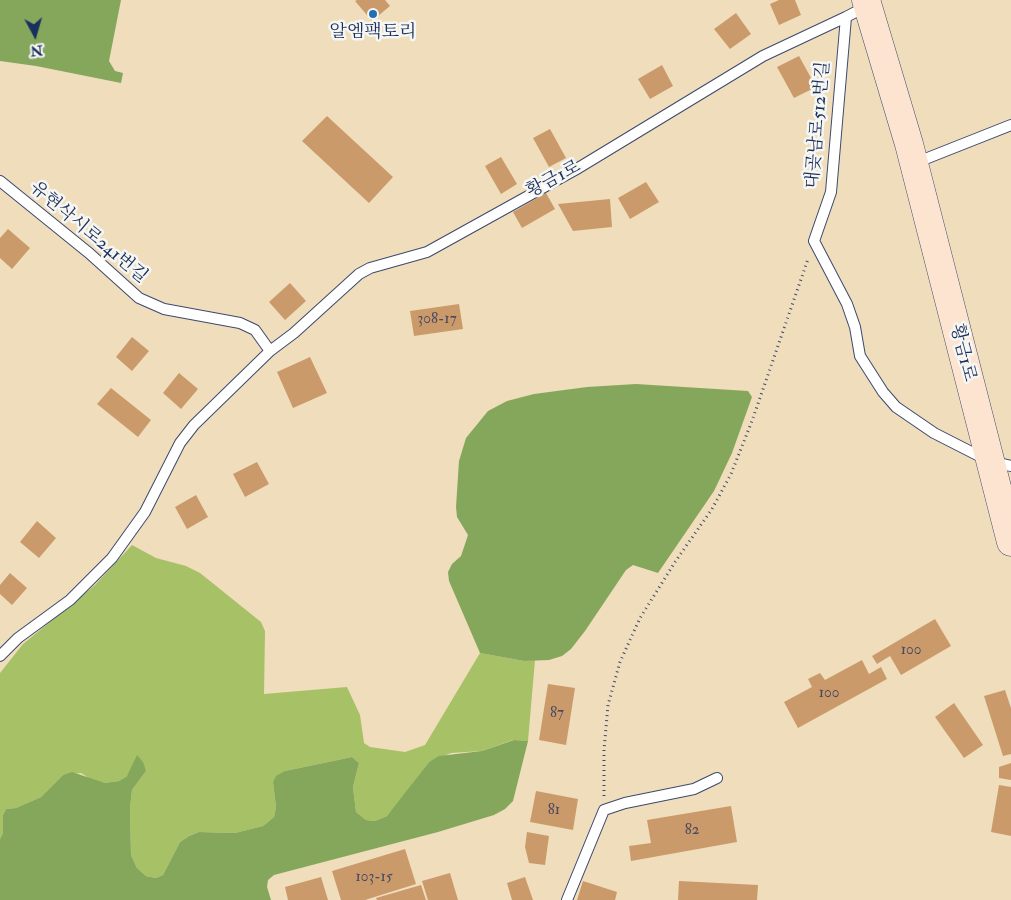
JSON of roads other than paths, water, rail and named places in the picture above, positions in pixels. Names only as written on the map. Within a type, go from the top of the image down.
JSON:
[{"type":"street","name":"황금1로","points":[[860,8],[914,163],[1000,464],[1011,542]]},
{"type":"lane","name":"대곶남로512번길","points":[[860,8],[831,192],[814,241],[847,304],[855,327],[860,356],[883,392],[896,407],[934,433],[1000,464]]},
{"type":"lane","name":"황금1로","points":[[270,351],[359,274],[370,268],[427,252],[592,160],[756,60],[860,8]]},
{"type":"lane","points":[[914,163],[1011,126]]},
{"type":"lane","name":"유현삭시로241번길","points":[[0,181],[89,253],[139,298],[164,309],[240,322],[255,330],[270,351]]},
{"type":"lane","points":[[0,656],[18,638],[70,600],[112,558],[145,512],[180,443],[194,424],[270,351]]},
{"type":"lane","points":[[567,900],[604,810],[625,803],[694,789],[717,778]]},
{"type":"place","name":"알엠팩토리","points":[[373,14]]}]
